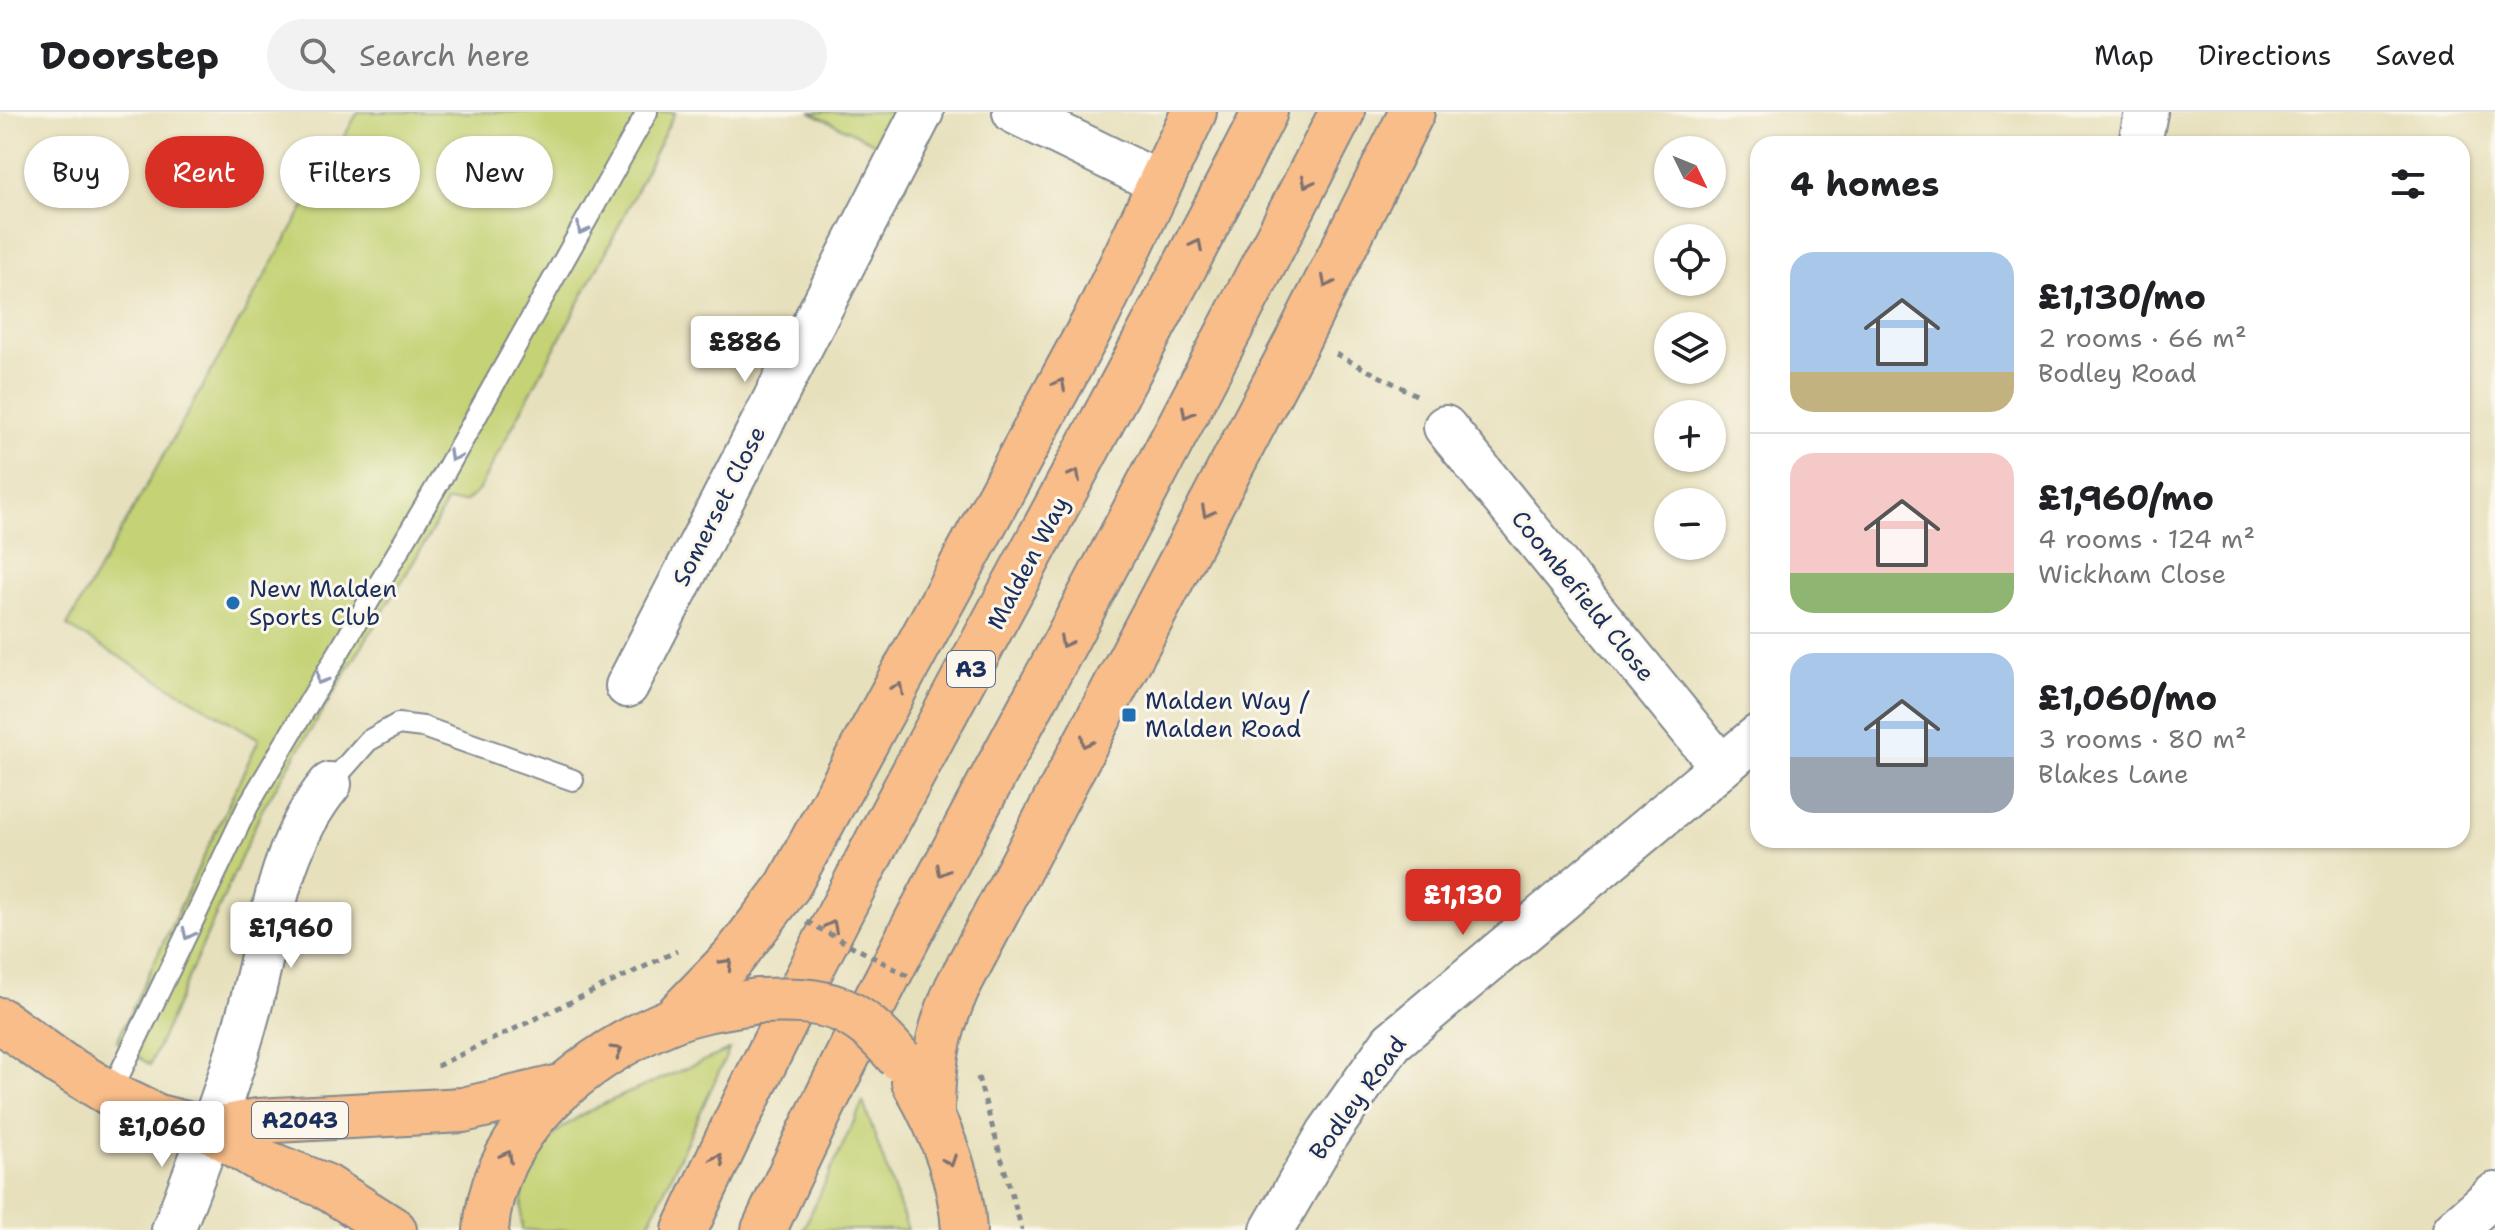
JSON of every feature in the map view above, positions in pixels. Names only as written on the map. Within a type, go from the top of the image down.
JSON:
[{"type":"main road","points":[[673,1020],[733,958],[788,886],[1098,314],[1194,112]]},
{"type":"main road","name":"Malden Way","points":[[685,1230],[762,1063],[836,918],[1166,307],[1265,112]]},
{"type":"main road","points":[[764,1230],[829,1089],[900,951],[1227,339],[1342,112]]},
{"type":"main road","points":[[932,1114],[932,1064],[939,1029],[957,988],[1297,341],[1412,112]]},
{"type":"main road","points":[[486,1230],[487,1208],[503,1161],[526,1124],[563,1086],[615,1051],[673,1020],[758,1001],[807,999],[839,1008],[871,1026],[900,1059],[932,1114],[952,1166],[966,1223]]},
{"type":"main road","name":"A2043","points":[[0,1020],[110,1094],[158,1117],[211,1130],[264,1162],[325,1186],[394,1230]]},
{"type":"main road","name":"A2043","points":[[211,1130],[257,1121],[463,1110],[563,1086]]},
{"type":"street","points":[[1014,112],[1160,183]]},
{"type":"street","points":[[2142,136],[2146,112]]},
{"type":"street","name":"Somerset Close","points":[[627,686],[911,115]]},
{"type":"street","name":"Coombefield Close","points":[[1445,427],[1721,766]]},
{"type":"street","name":"Bodley Road","points":[[1272,1230],[1328,1133],[1392,1042],[1750,742]]},
{"type":"street","points":[[173,1230],[230,1075],[250,1008],[264,936],[300,825],[330,784]]},
{"type":"street","points":[[2454,1230],[2495,1194]]},
{"type":"lane","points":[[110,1094],[254,794],[445,472],[647,112]]},
{"type":"lane","points":[[330,784],[368,741],[398,724],[423,727],[573,780]]},
{"type":"path","points":[[1297,341],[1325,348],[1422,398],[1445,427]]},
{"type":"path","points":[[807,922],[910,977]]},
{"type":"path","points":[[431,1070],[690,944]]},
{"type":"path","points":[[978,1074],[1022,1230]]},
{"type":"green space","name":"New Malden Sports Club","points":[[358,112],[675,112],[606,252],[478,491],[465,502],[446,502],[431,533],[262,810],[150,1065],[117,1041],[259,739],[67,626],[304,208],[420,208],[420,136],[344,136]]},
{"type":"green space","points":[[810,112],[897,112],[880,146]]},
{"type":"green space","points":[[729,1050],[646,1230],[522,1230],[522,1201],[527,1176],[536,1156],[566,1125],[608,1102]]},
{"type":"green space","points":[[863,1102],[908,1230],[803,1230]]},
{"type":"place","name":"New Malden Sports Club","points":[[233,603]]},
{"type":"place","name":"Malden Way / Malden Road","points":[[1129,715]]}]
